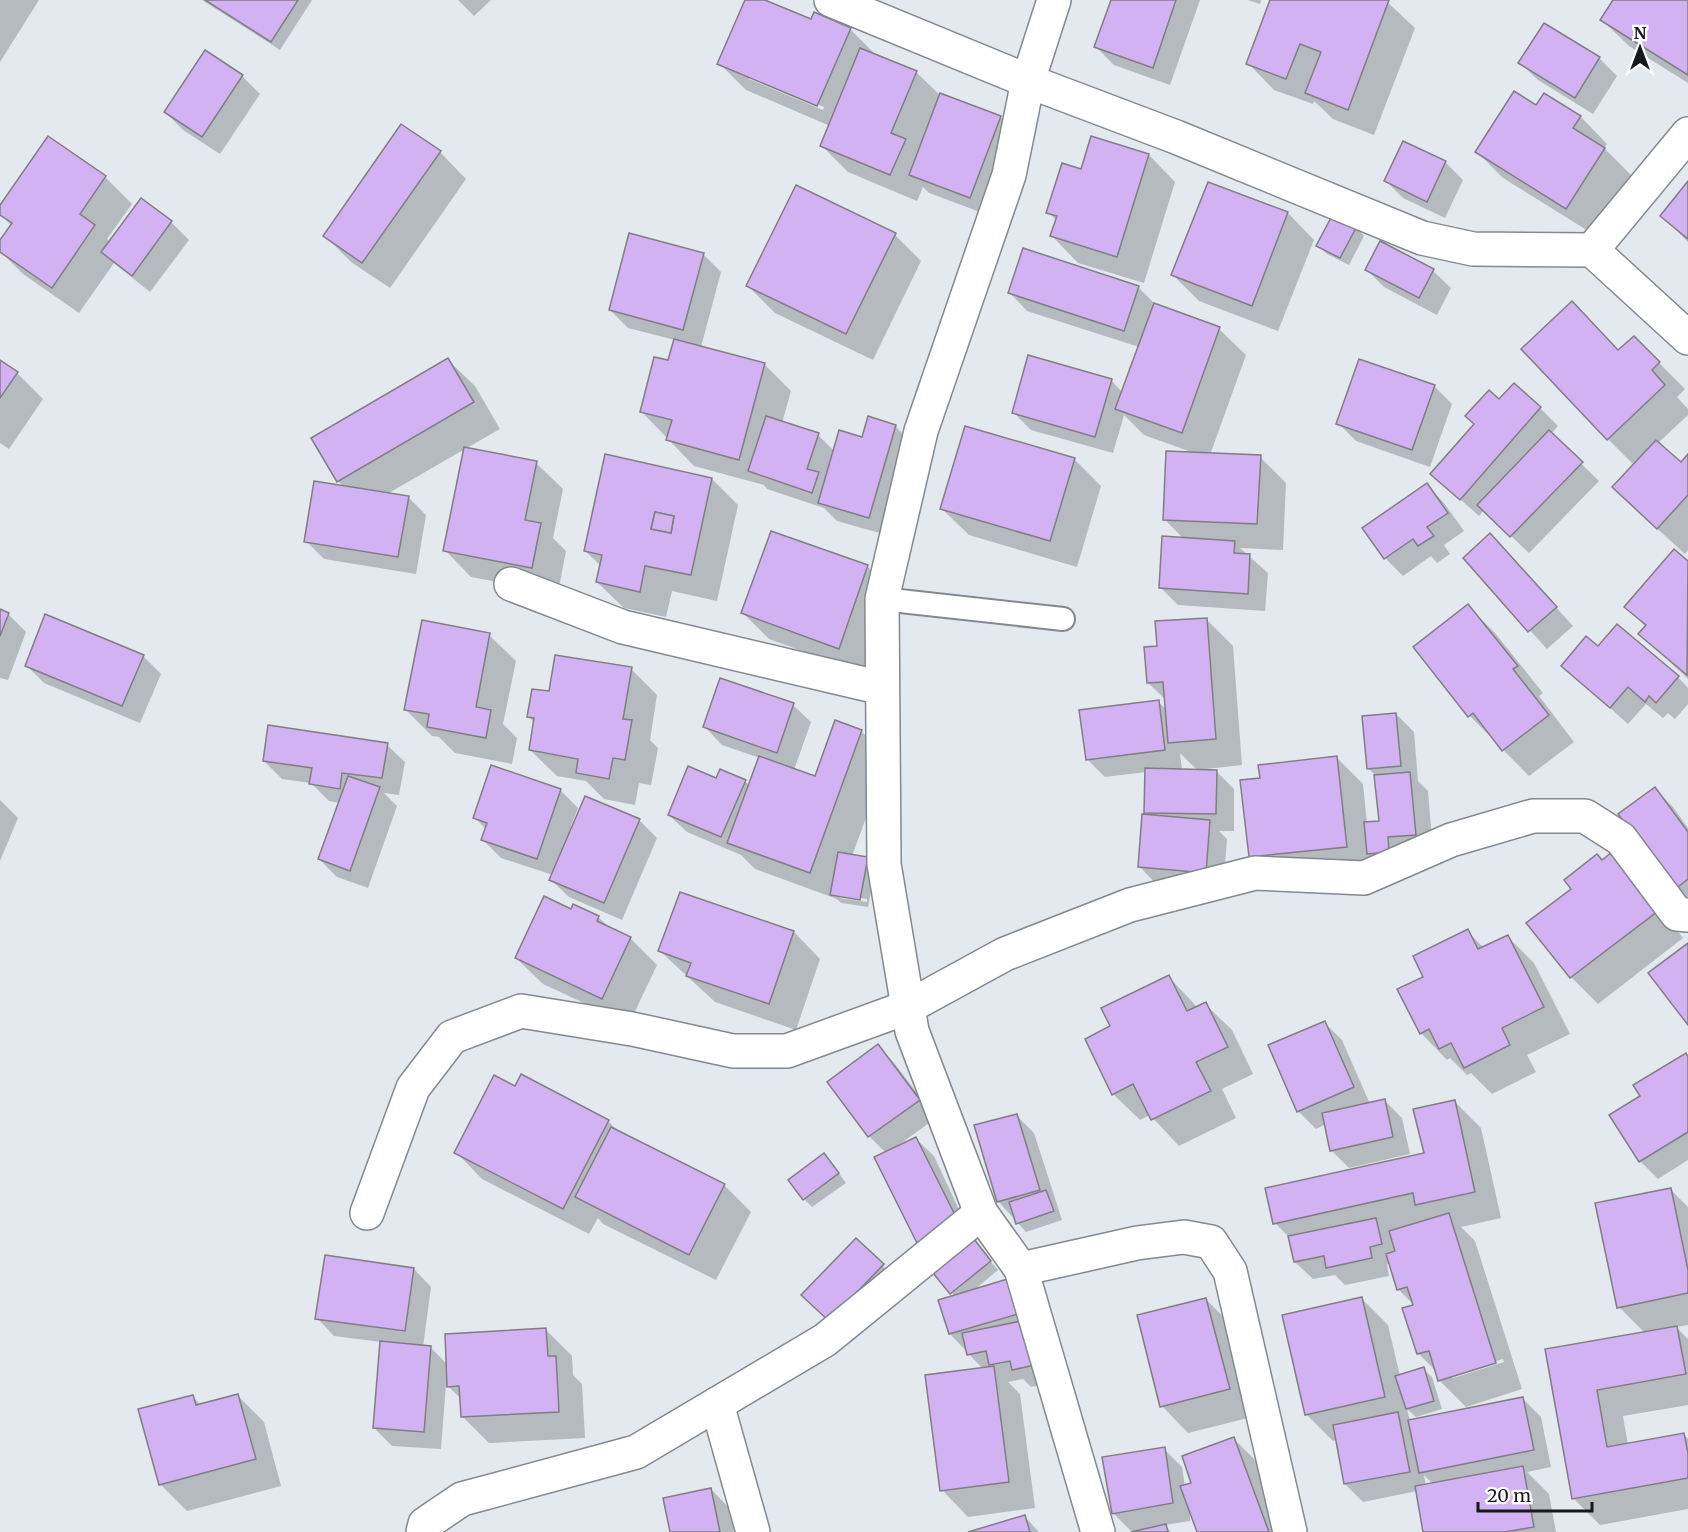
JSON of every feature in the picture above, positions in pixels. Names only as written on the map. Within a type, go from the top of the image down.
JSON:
[{"type":"street","points":[[831,0],[1422,238],[1473,249],[1592,250],[1688,338]]},
{"type":"street","points":[[1054,0],[1028,81],[1009,175],[921,431],[882,599],[884,864],[912,1031],[981,1213],[1021,1269],[1098,1532]]},
{"type":"street","points":[[1592,250],[1688,134]]},
{"type":"street","points":[[511,584],[623,627],[882,688]]},
{"type":"street","points":[[367,1213],[413,1088],[452,1037],[521,1011],[632,1029],[733,1051],[787,1051],[908,1007],[1005,954],[1131,905],[1255,873],[1364,878],[1451,840],[1533,816],[1585,816],[1621,839],[1677,914],[1688,915]]},
{"type":"street","points":[[423,1532],[425,1524],[462,1499],[636,1452],[825,1340],[981,1213]]},
{"type":"street","points":[[1021,1269],[1137,1243],[1184,1237],[1211,1242],[1230,1271],[1290,1532]]},
{"type":"street","points":[[717,1404],[753,1532]]},
{"type":"lane","points":[[882,599],[1063,620]]},
{"type":"building","points":[[205,0],[298,0],[271,42]]},
{"type":"building","points":[[745,0],[765,0],[811,19],[814,12],[851,28],[817,106],[717,64]]},
{"type":"building","points":[[1111,0],[1176,0],[1153,68],[1094,47]]},
{"type":"building","points":[[1270,0],[1389,0],[1348,110],[1305,93],[1321,52],[1300,44],[1286,79],[1246,64]]},
{"type":"building","points":[[1613,0],[1688,0],[1688,75],[1600,20]]},
{"type":"building","points":[[1544,23],[1600,57],[1575,98],[1518,63]]},
{"type":"building","points":[[860,48],[917,71],[891,133],[906,139],[890,175],[820,146]]},
{"type":"building","points":[[205,50],[243,75],[202,137],[164,112]]},
{"type":"building","points":[[1514,91],[1536,105],[1544,93],[1581,116],[1573,128],[1605,148],[1566,209],[1475,152]]},
{"type":"building","points":[[940,93],[1001,116],[970,198],[909,175]]},
{"type":"building","points":[[401,124],[441,151],[362,263],[323,236]]},
{"type":"building","points":[[48,136],[106,176],[80,214],[95,225],[52,288],[0,252],[0,240],[12,223],[0,215],[0,205]]},
{"type":"building","points":[[1091,136],[1149,154],[1117,257],[1050,236],[1057,216],[1046,213],[1062,163],[1081,169]]},
{"type":"building","points":[[1403,141],[1446,161],[1427,202],[1384,181]]},
{"type":"building","points":[[1688,181],[1688,239],[1660,216]]},
{"type":"building","points":[[1208,182],[1288,212],[1252,306],[1171,275]]},
{"type":"building","points":[[796,185],[896,233],[846,334],[746,286]]},
{"type":"building","points":[[141,198],[172,221],[132,276],[101,252]]},
{"type":"building","points":[[1333,214],[1357,226],[1340,258],[1316,246]]},
{"type":"building","points":[[629,233],[704,253],[683,330],[609,310]]},
{"type":"building","points":[[1380,241],[1434,269],[1419,298],[1365,270]]},
{"type":"building","points":[[1023,248],[1139,286],[1124,331],[1008,293]]},
{"type":"building","points":[[1572,301],[1618,350],[1634,336],[1660,362],[1652,370],[1665,385],[1607,440],[1521,349]]},
{"type":"building","points":[[1154,303],[1220,327],[1182,433],[1115,409]]},
{"type":"building","points":[[674,339],[765,363],[739,460],[666,440],[672,420],[640,412],[654,357],[668,360]]},
{"type":"building","points":[[1028,355],[1112,379],[1095,437],[1012,413]]},
{"type":"building","points":[[448,358],[474,402],[337,482],[311,438]]},
{"type":"building","points":[[1359,359],[1435,385],[1412,450],[1336,424]]},
{"type":"building","points":[[0,360],[18,372],[0,398]]},
{"type":"building","points":[[1514,383],[1541,407],[1460,500],[1430,474],[1474,424],[1465,416],[1489,390],[1499,399]]},
{"type":"building","points":[[766,416],[819,433],[807,469],[819,472],[812,493],[748,471]]},
{"type":"building","points":[[868,416],[896,425],[869,518],[818,503],[839,430],[862,437]]},
{"type":"building","points":[[965,426],[1075,458],[1050,541],[940,509]]},
{"type":"building","points":[[1549,430],[1583,462],[1510,537],[1477,505]]},
{"type":"building","points":[[1656,440],[1681,462],[1688,454],[1688,495],[1657,529],[1612,487]]},
{"type":"building","points":[[464,447],[537,461],[525,520],[541,523],[532,568],[443,551]]},
{"type":"building","points":[[1166,451],[1261,455],[1257,524],[1163,520]]},
{"type":"building","points":[[605,454],[712,478],[691,575],[645,566],[640,592],[596,582],[602,555],[584,551]],"holes":[[[655,512],[674,516],[671,533],[651,529]]]},
{"type":"building","points":[[314,481],[409,496],[398,557],[304,542]]},
{"type":"building","points":[[1427,483],[1448,513],[1427,527],[1434,536],[1418,546],[1413,539],[1384,559],[1362,528]]},
{"type":"building","points":[[655,512],[674,516],[671,533],[651,529]]},
{"type":"building","points":[[771,531],[868,565],[839,649],[741,613]]},
{"type":"building","points":[[1490,533],[1557,607],[1528,632],[1463,558]]},
{"type":"building","points":[[1162,536],[1235,541],[1234,553],[1250,554],[1248,594],[1159,588]]},
{"type":"building","points":[[1674,549],[1688,561],[1687,675],[1638,634],[1646,625],[1624,607]]},
{"type":"building","points":[[1468,604],[1518,666],[1513,669],[1549,715],[1502,751],[1473,713],[1468,717],[1413,647]]},
{"type":"building","points":[[0,609],[9,613],[0,636]]},
{"type":"building","points":[[45,614],[144,655],[122,706],[25,666]]},
{"type":"building","points":[[1207,618],[1216,739],[1168,743],[1163,682],[1147,683],[1144,647],[1157,646],[1155,621]]},
{"type":"building","points":[[422,620],[490,633],[476,707],[491,710],[486,738],[427,727],[429,714],[404,710]]},
{"type":"building","points":[[1617,624],[1679,676],[1656,703],[1649,696],[1645,702],[1628,687],[1610,708],[1561,666],[1586,636],[1598,646]]},
{"type":"building","points":[[555,655],[632,667],[623,719],[632,720],[625,760],[613,758],[609,779],[576,773],[578,759],[529,750],[534,718],[527,717],[532,689],[549,691]]},
{"type":"building","points":[[720,678],[794,703],[777,753],[703,727]]},
{"type":"building","points":[[1159,700],[1165,750],[1086,760],[1079,710]]},
{"type":"building","points":[[1396,713],[1401,766],[1367,769],[1362,716]]},
{"type":"building","points":[[835,720],[862,730],[810,873],[727,843],[759,756],[815,776]]},
{"type":"building","points":[[268,725],[388,743],[382,778],[342,773],[340,789],[309,784],[312,768],[263,761]]},
{"type":"building","points":[[1337,756],[1347,847],[1249,857],[1240,780],[1260,778],[1258,765]]},
{"type":"building","points":[[491,765],[561,789],[537,859],[481,840],[487,823],[473,818]]},
{"type":"building","points":[[688,766],[716,778],[720,769],[746,780],[721,837],[668,815]]},
{"type":"building","points":[[1145,768],[1217,770],[1216,814],[1144,813]]},
{"type":"building","points":[[1410,772],[1416,835],[1388,837],[1389,852],[1367,854],[1364,822],[1379,821],[1374,775]]},
{"type":"building","points":[[348,776],[380,787],[350,871],[318,859]]},
{"type":"building","points":[[1655,787],[1688,832],[1688,879],[1674,890],[1618,814]]},
{"type":"building","points":[[585,796],[640,819],[604,903],[549,880]]},
{"type":"building","points":[[1142,814],[1210,820],[1206,873],[1138,867]]},
{"type":"building","points":[[838,852],[868,857],[860,900],[830,895]]},
{"type":"building","points":[[1612,852],[1658,911],[1570,978],[1526,923],[1571,889],[1564,880],[1597,854],[1602,860]]},
{"type":"building","points":[[680,892],[794,931],[769,1004],[686,976],[691,963],[658,951]]},
{"type":"building","points":[[544,896],[571,909],[573,904],[599,916],[597,921],[631,937],[602,999],[515,958]]},
{"type":"building","points":[[1468,929],[1478,949],[1508,935],[1544,1007],[1502,1028],[1510,1045],[1464,1068],[1451,1043],[1439,1049],[1429,1029],[1420,1034],[1397,989],[1423,977],[1413,956]]},
{"type":"building","points":[[1688,943],[1688,1025],[1648,973]]},
{"type":"building","points":[[1169,975],[1187,1011],[1206,1002],[1228,1047],[1196,1062],[1211,1091],[1151,1120],[1133,1084],[1112,1095],[1085,1039],[1110,1026],[1101,1008]]},
{"type":"building","points":[[1325,1021],[1354,1087],[1297,1112],[1268,1045]]},
{"type":"building","points":[[878,1044],[920,1100],[868,1137],[827,1082]]},
{"type":"building","points":[[1686,1053],[1688,1057],[1688,1132],[1639,1162],[1609,1115],[1640,1096],[1633,1085]]},
{"type":"building","points":[[521,1074],[609,1120],[563,1209],[454,1153],[494,1075],[515,1086]]},
{"type":"building","points":[[1385,1099],[1393,1137],[1330,1151],[1322,1113]]},
{"type":"building","points":[[1455,1100],[1475,1192],[1415,1205],[1413,1193],[1273,1224],[1265,1188],[1424,1153],[1413,1109]]},
{"type":"building","points":[[1017,1114],[1040,1190],[997,1202],[974,1125]]},
{"type":"building","points":[[611,1127],[725,1184],[689,1255],[575,1197]]},
{"type":"building","points":[[916,1137],[959,1223],[917,1243],[874,1157]]},
{"type":"building","points":[[824,1153],[839,1173],[803,1200],[788,1180]]},
{"type":"building","points":[[1671,1188],[1688,1270],[1688,1293],[1617,1308],[1595,1203]]},
{"type":"building","points":[[1046,1190],[1054,1211],[1016,1224],[1009,1202]]},
{"type":"building","points":[[1449,1213],[1496,1363],[1438,1381],[1429,1351],[1417,1354],[1402,1308],[1413,1305],[1407,1287],[1397,1290],[1386,1254],[1395,1251],[1389,1231]]},
{"type":"building","points":[[1376,1218],[1382,1244],[1370,1247],[1372,1258],[1326,1268],[1324,1256],[1294,1262],[1288,1236]]},
{"type":"building","points":[[856,1238],[884,1264],[829,1321],[801,1295]]},
{"type":"building","points":[[974,1239],[991,1261],[950,1294],[933,1273]]},
{"type":"building","points":[[325,1255],[414,1268],[405,1331],[315,1319]]},
{"type":"building","points":[[1014,1277],[1025,1312],[949,1334],[938,1300]]},
{"type":"building","points":[[1362,1297],[1385,1397],[1305,1415],[1282,1315]]},
{"type":"building","points":[[1206,1298],[1230,1389],[1160,1407],[1137,1315]]},
{"type":"building","points":[[1026,1320],[1035,1365],[1012,1370],[1010,1361],[989,1365],[986,1351],[967,1355],[962,1333]]},
{"type":"building","points":[[1677,1326],[1686,1374],[1597,1390],[1607,1447],[1684,1433],[1688,1453],[1688,1478],[1572,1499],[1545,1349]]},
{"type":"building","points":[[546,1328],[548,1356],[556,1356],[559,1412],[461,1417],[459,1386],[447,1387],[445,1334]]},
{"type":"building","points":[[380,1341],[431,1346],[424,1432],[373,1428]]},
{"type":"building","points":[[994,1366],[1009,1482],[940,1491],[925,1375]]},
{"type":"building","points":[[1424,1367],[1434,1401],[1406,1409],[1395,1376]]},
{"type":"building","points":[[238,1394],[256,1459],[159,1485],[138,1409],[193,1395],[196,1405]]},
{"type":"building","points":[[1523,1397],[1534,1450],[1419,1473],[1408,1420]]},
{"type":"building","points":[[1398,1412],[1410,1472],[1344,1484],[1333,1425]]},
{"type":"building","points":[[1234,1437],[1269,1532],[1197,1532],[1180,1486],[1191,1483],[1182,1456]]},
{"type":"building","points":[[1165,1447],[1173,1503],[1112,1514],[1102,1457]]},
{"type":"building","points":[[1523,1466],[1534,1527],[1505,1532],[1423,1532],[1415,1486]]},
{"type":"building","points":[[711,1488],[720,1532],[670,1532],[663,1498]]},
{"type":"building","points":[[1025,1515],[1030,1532],[968,1532]]},
{"type":"building","points":[[1166,1524],[1168,1532],[1131,1532]]}]
